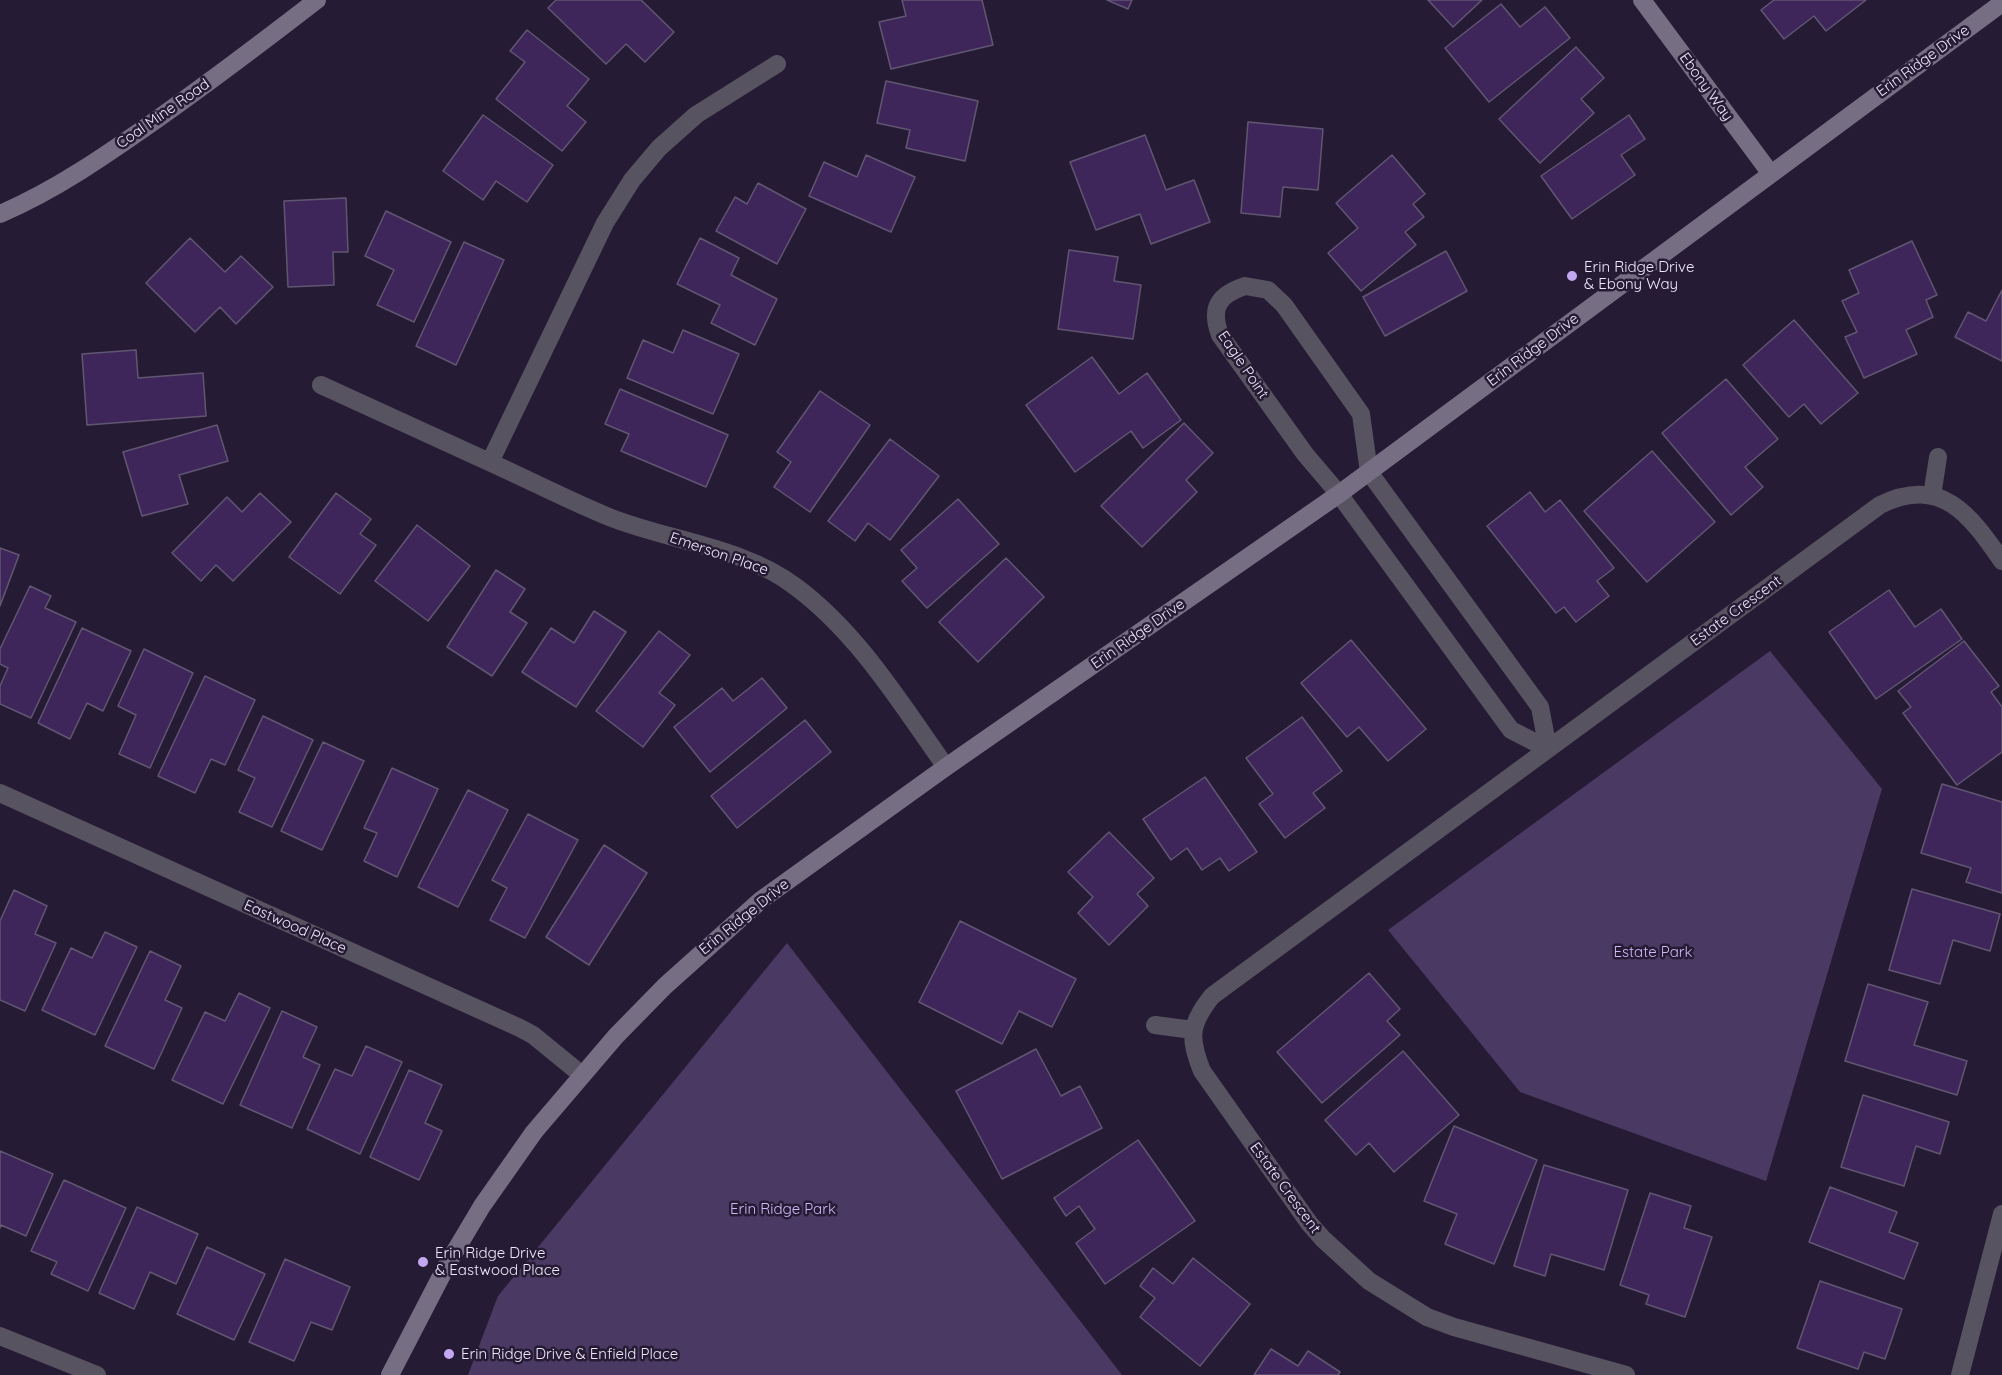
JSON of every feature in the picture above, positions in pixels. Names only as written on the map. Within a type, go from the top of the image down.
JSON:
[{"type":"street","name":"Coal Mine Road","points":[[0,214],[24,204],[75,175],[222,73],[318,0]]},
{"type":"street","name":"Ebony Way","points":[[1642,0],[1770,174]]},
{"type":"street","name":"Erin Ridge Drive","points":[[390,1375],[448,1263],[482,1206],[534,1132],[582,1075],[665,986],[761,900],[946,767],[1339,494],[2002,3]]},
{"type":"street","points":[[490,462],[605,223],[632,180],[659,148],[696,115],[777,64]]},
{"type":"street","name":"Eagle Point","points":[[1339,494],[1305,454],[1220,335],[1215,321],[1215,312],[1221,299],[1233,290],[1245,286],[1268,290],[1284,305],[1361,414],[1369,472]]},
{"type":"street","name":"Emerson Place","points":[[321,385],[610,518],[757,564],[795,586],[847,633],[874,666],[946,767]]},
{"type":"street","points":[[1932,496],[1938,457]]},
{"type":"street","points":[[1369,472],[1540,707],[1548,749]]},
{"type":"street","points":[[1339,494],[1510,730],[1548,749]]},
{"type":"street","name":"Estate Crescent","points":[[1626,1375],[1454,1328],[1427,1317],[1369,1281],[1309,1223],[1202,1071],[1196,1056],[1193,1030],[1203,1008],[1212,996],[1880,505],[1894,498],[1912,494],[1932,496],[1948,502],[1965,513],[1977,525],[2002,561]]},
{"type":"street","name":"Eastwood Place","points":[[0,793],[520,1028],[533,1035],[582,1075]]},
{"type":"street","points":[[1155,1025],[1193,1030]]},
{"type":"street","points":[[1960,1375],[2002,1214]]},
{"type":"street","points":[[0,1336],[97,1375]]},
{"type":"green space","name":"Estate Park","points":[[1770,651],[1882,789],[1766,1181],[1520,1092],[1388,930]]},
{"type":"green space","name":"Erin Ridge Park","points":[[787,943],[1122,1375],[468,1375],[498,1296]]},
{"type":"building","points":[[556,0],[641,0],[674,32],[645,62],[626,44],[606,64],[548,8]]},
{"type":"building","points":[[902,0],[982,0],[993,45],[891,69],[879,22],[906,16]]},
{"type":"building","points":[[1107,0],[1132,0],[1128,9]]},
{"type":"building","points":[[1428,0],[1482,0],[1453,27]]},
{"type":"building","points":[[1774,0],[1866,0],[1826,31],[1814,16],[1784,39],[1761,10]]},
{"type":"building","points":[[1501,4],[1520,27],[1545,7],[1570,38],[1489,102],[1445,48]]},
{"type":"building","points":[[527,30],[589,79],[567,106],[586,122],[562,151],[496,99],[525,62],[510,51]]},
{"type":"building","points":[[1576,47],[1604,78],[1581,99],[1594,113],[1540,163],[1499,119]]},
{"type":"building","points":[[886,81],[978,101],[965,161],[906,148],[910,130],[877,123]]},
{"type":"building","points":[[483,115],[553,165],[527,202],[496,181],[483,200],[443,171]]},
{"type":"building","points":[[1629,115],[1645,139],[1621,155],[1635,175],[1572,219],[1541,176]]},
{"type":"building","points":[[1248,122],[1323,129],[1318,190],[1283,187],[1280,217],[1241,213]]},
{"type":"building","points":[[1145,135],[1166,190],[1194,180],[1210,222],[1151,244],[1140,214],[1096,230],[1070,162]]},
{"type":"building","points":[[866,155],[915,177],[891,232],[809,196],[824,162],[857,177]]},
{"type":"building","points":[[1392,155],[1425,194],[1413,204],[1424,217],[1405,232],[1416,245],[1361,291],[1328,253],[1358,228],[1336,203]]},
{"type":"building","points":[[758,183],[806,209],[777,264],[716,231],[735,197],[747,204]]},
{"type":"building","points":[[346,198],[348,252],[333,252],[334,285],[288,287],[284,201]]},
{"type":"building","points":[[386,211],[451,242],[414,322],[377,305],[394,270],[365,256]]},
{"type":"building","points":[[190,238],[225,272],[241,256],[273,287],[236,324],[220,307],[195,332],[146,283]]},
{"type":"building","points":[[700,238],[739,258],[731,275],[777,299],[755,345],[711,323],[720,305],[677,284]]},
{"type":"building","points":[[1912,241],[1937,295],[1926,300],[1933,317],[1906,330],[1917,354],[1864,378],[1845,337],[1857,332],[1842,301],[1859,293],[1849,270]]},
{"type":"building","points":[[464,242],[504,260],[456,365],[416,346]]},
{"type":"building","points":[[1069,250],[1118,257],[1114,281],[1141,285],[1133,339],[1058,329]]},
{"type":"building","points":[[1446,251],[1467,291],[1385,336],[1363,297]]},
{"type":"building","points":[[2002,290],[2002,361],[1955,337],[1968,312],[1986,321]]},
{"type":"building","points":[[1794,320],[1858,393],[1821,424],[1804,404],[1789,417],[1743,365]]},
{"type":"building","points":[[683,330],[739,354],[713,414],[627,378],[643,340],[673,353]]},
{"type":"building","points":[[136,350],[138,378],[203,373],[206,416],[87,425],[82,354]]},
{"type":"building","points":[[1092,357],[1119,394],[1147,373],[1181,420],[1143,448],[1131,431],[1075,472],[1026,405]]},
{"type":"building","points":[[1726,379],[1778,439],[1745,467],[1763,487],[1731,515],[1662,433]]},
{"type":"building","points":[[620,389],[728,435],[706,487],[621,451],[629,434],[605,424]]},
{"type":"building","points":[[820,391],[870,425],[810,512],[774,487],[791,462],[777,452]]},
{"type":"building","points":[[1184,423],[1213,453],[1186,480],[1197,492],[1142,547],[1101,506]]},
{"type":"building","points":[[217,425],[228,461],[179,475],[188,504],[142,516],[123,452]]},
{"type":"building","points":[[890,439],[939,476],[890,540],[868,523],[855,541],[828,521]]},
{"type":"building","points":[[1652,451],[1715,522],[1647,582],[1584,511]]},
{"type":"building","points":[[1530,492],[1545,512],[1560,500],[1614,568],[1597,581],[1609,596],[1576,622],[1564,607],[1556,613],[1487,526]]},
{"type":"building","points":[[260,493],[291,522],[233,581],[216,565],[201,581],[172,553],[227,497],[242,512]]},
{"type":"building","points":[[336,493],[371,519],[360,534],[376,545],[340,594],[289,557]]},
{"type":"building","points":[[958,499],[999,544],[927,608],[902,581],[917,568],[901,550]]},
{"type":"building","points":[[417,525],[470,566],[428,621],[375,581]]},
{"type":"building","points":[[0,548],[19,555],[0,606]]},
{"type":"building","points":[[1006,558],[1044,597],[978,662],[939,622]]},
{"type":"building","points":[[496,570],[525,589],[510,612],[527,623],[492,676],[447,647]]},
{"type":"building","points":[[30,586],[51,596],[45,608],[76,622],[31,718],[0,704],[0,686],[8,668],[0,664],[0,649]]},
{"type":"building","points":[[1889,590],[1915,627],[1941,609],[1962,639],[1876,699],[1829,632]]},
{"type":"building","points":[[594,611],[626,632],[576,707],[522,672],[551,628],[574,643]]},
{"type":"building","points":[[82,628],[131,651],[103,711],[87,703],[70,739],[38,723]]},
{"type":"building","points":[[659,631],[690,655],[659,693],[675,705],[643,747],[596,711]]},
{"type":"building","points":[[1351,640],[1426,729],[1388,761],[1359,727],[1347,737],[1301,683]]},
{"type":"building","points":[[1964,641],[1999,686],[1991,692],[2002,707],[2002,752],[1957,785],[1903,713],[1911,707],[1898,691]]},
{"type":"building","points":[[144,649],[193,673],[150,768],[119,754],[136,715],[118,706]]},
{"type":"building","points":[[205,676],[255,700],[225,765],[211,759],[195,793],[158,776]]},
{"type":"building","points":[[762,678],[787,708],[710,772],[674,727],[722,688],[733,701]]},
{"type":"building","points":[[263,716],[313,740],[272,827],[239,812],[255,778],[238,770]]},
{"type":"building","points":[[1302,717],[1342,771],[1313,793],[1325,808],[1285,838],[1259,804],[1273,794],[1246,758]]},
{"type":"building","points":[[805,720],[831,752],[737,828],[711,796]]},
{"type":"building","points":[[323,742],[364,761],[322,850],[281,831]]},
{"type":"building","points":[[392,768],[438,789],[397,877],[364,861],[377,833],[364,828]]},
{"type":"building","points":[[1205,777],[1257,852],[1229,871],[1220,858],[1202,870],[1187,848],[1171,860],[1143,819]]},
{"type":"building","points":[[1942,784],[2002,802],[2002,893],[1966,882],[1971,868],[1921,853]]},
{"type":"building","points":[[468,790],[508,810],[458,907],[418,887]]},
{"type":"building","points":[[528,814],[578,840],[525,938],[490,920],[507,888],[492,880]]},
{"type":"building","points":[[1109,832],[1154,878],[1137,894],[1148,906],[1109,945],[1078,913],[1093,897],[1068,872]]},
{"type":"building","points":[[604,845],[647,873],[589,965],[546,937]]},
{"type":"building","points":[[1912,889],[2000,914],[1990,951],[1953,940],[1940,984],[1889,970]]},
{"type":"building","points":[[14,890],[47,906],[35,934],[56,943],[25,1011],[0,1000],[0,921]]},
{"type":"building","points":[[960,921],[1076,979],[1052,1027],[1019,1011],[1002,1044],[919,1002]]},
{"type":"building","points":[[105,932],[137,947],[95,1035],[42,1010],[71,948],[92,958]]},
{"type":"building","points":[[150,951],[181,966],[165,1000],[182,1008],[154,1069],[105,1046]]},
{"type":"building","points":[[1369,973],[1400,1009],[1387,1021],[1400,1035],[1322,1103],[1277,1052]]},
{"type":"building","points":[[1868,984],[1928,1002],[1914,1045],[1967,1061],[1957,1095],[1845,1061]]},
{"type":"building","points":[[239,993],[270,1008],[223,1104],[172,1080],[205,1012],[225,1021]]},
{"type":"building","points":[[282,1011],[317,1027],[303,1057],[320,1065],[292,1128],[240,1105]]},
{"type":"building","points":[[366,1046],[402,1062],[360,1154],[307,1129],[335,1069],[352,1076]]},
{"type":"building","points":[[1036,1049],[1061,1096],[1080,1086],[1102,1128],[1002,1179],[956,1091]]},
{"type":"building","points":[[1403,1051],[1459,1115],[1394,1172],[1369,1143],[1356,1155],[1325,1120]]},
{"type":"building","points":[[409,1070],[442,1085],[425,1123],[442,1131],[419,1180],[370,1157]]},
{"type":"building","points":[[1863,1095],[1949,1122],[1940,1154],[1916,1146],[1904,1186],[1841,1167]]},
{"type":"building","points":[[1454,1126],[1537,1160],[1494,1264],[1445,1244],[1457,1214],[1424,1201]]},
{"type":"building","points":[[1138,1140],[1195,1221],[1105,1284],[1076,1243],[1095,1229],[1079,1206],[1066,1216],[1054,1198]]},
{"type":"building","points":[[0,1151],[53,1174],[26,1236],[1,1225],[0,1228]]},
{"type":"building","points":[[1544,1165],[1628,1190],[1604,1270],[1551,1254],[1545,1276],[1514,1266]]},
{"type":"building","points":[[64,1180],[126,1208],[88,1291],[51,1274],[57,1262],[31,1251]]},
{"type":"building","points":[[1830,1187],[1897,1212],[1889,1232],[1918,1243],[1904,1279],[1809,1242]]},
{"type":"building","points":[[1650,1193],[1691,1206],[1684,1228],[1712,1237],[1685,1317],[1646,1304],[1649,1295],[1620,1285]]},
{"type":"building","points":[[137,1207],[198,1234],[176,1284],[150,1272],[134,1309],[99,1293]]},
{"type":"building","points":[[207,1247],[265,1274],[234,1340],[177,1314]]},
{"type":"building","points":[[1193,1258],[1250,1304],[1200,1366],[1140,1317],[1155,1298],[1140,1286],[1153,1268],[1173,1284]]},
{"type":"building","points":[[285,1259],[350,1287],[332,1330],[311,1322],[294,1361],[249,1342]]},
{"type":"building","points":[[1820,1281],[1902,1309],[1885,1359],[1864,1352],[1858,1369],[1797,1348]]},
{"type":"building","points":[[1271,1349],[1298,1366],[1308,1351],[1340,1372],[1338,1375],[1254,1375]]},
{"type":"place","name":"Erin Ridge Drive & Ebony Way","points":[[1572,276]]},
{"type":"place","name":"Erin Ridge Drive & Eastwood Place","points":[[423,1262]]},
{"type":"place","name":"Erin Ridge Drive & Enfield Place","points":[[449,1354]]}]
